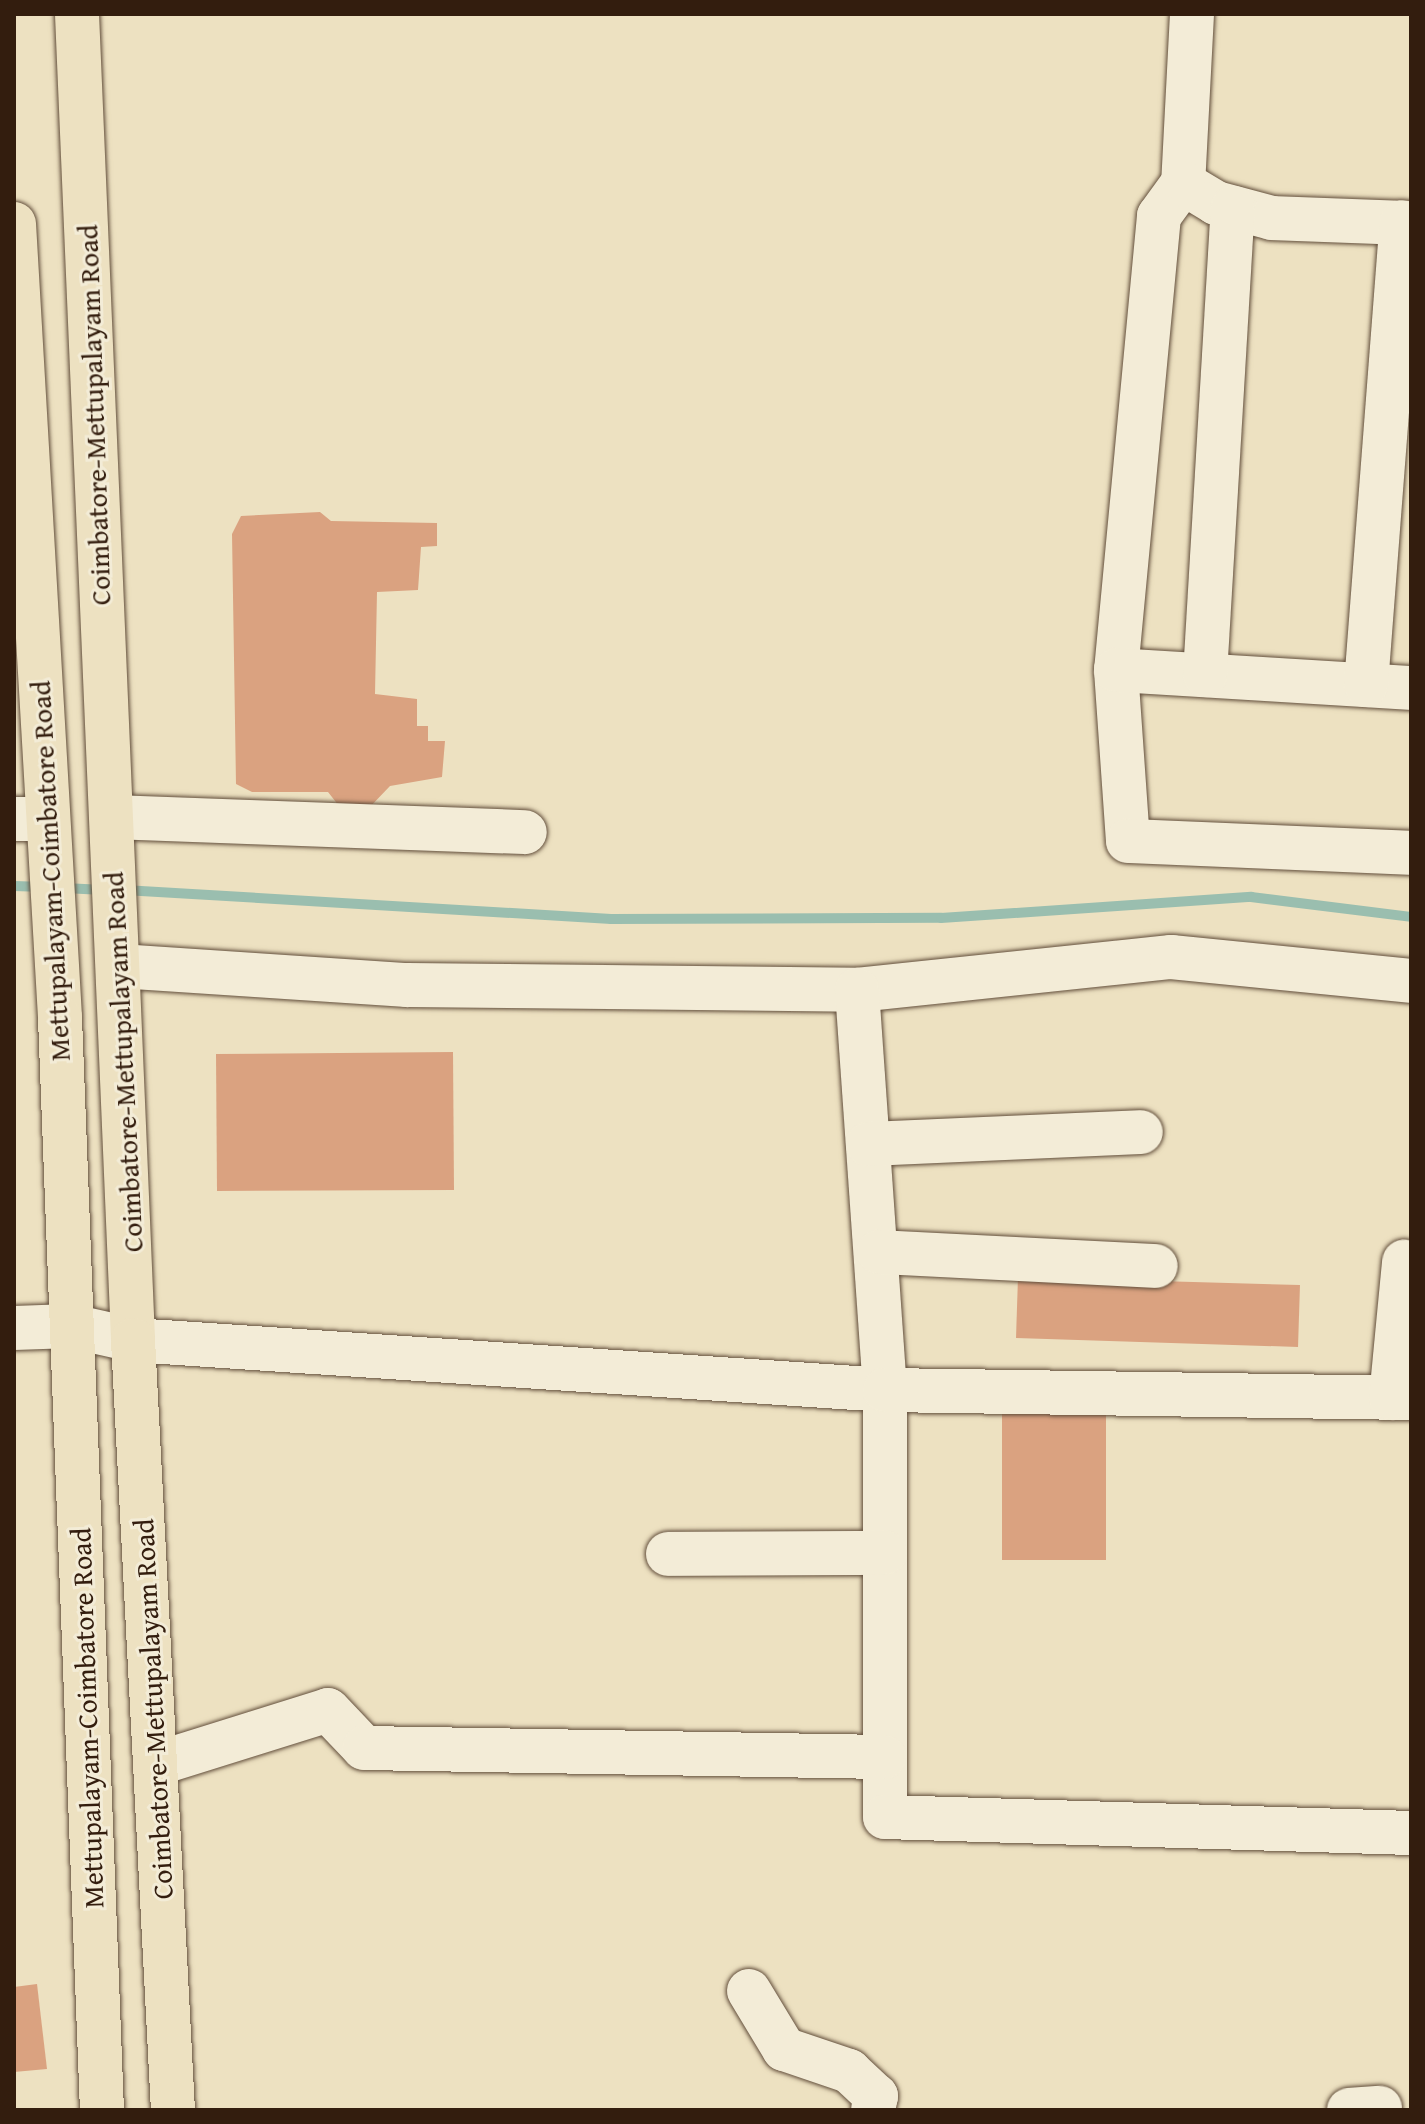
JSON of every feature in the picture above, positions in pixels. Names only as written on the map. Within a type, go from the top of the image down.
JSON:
[{"type":"highway","name":"Coimbatore-Mettupalayam Road","points":[[77,14],[133,1340],[173,2110]]},
{"type":"highway","name":"Mettupalayam-Coimbatore Road","points":[[14,224],[36,820],[57,963],[102,2110]]},
{"type":"street","points":[[1192,14],[1183,183],[1159,216],[1116,670],[1128,841],[1411,853]]},
{"type":"street","points":[[1183,183],[1233,208],[1272,218],[1406,223],[1366,685]]},
{"type":"street","points":[[1205,675],[1233,208]]},
{"type":"street","points":[[1116,670],[1411,688]]},
{"type":"street","points":[[113,831],[525,832]]},
{"type":"street","points":[[119,965],[407,985],[857,990],[1171,957],[1411,981]]},
{"type":"street","points":[[857,990],[879,1252],[885,1390],[885,1817],[1411,1833]]},
{"type":"street","points":[[868,1144],[1141,1132]]},
{"type":"street","points":[[879,1252],[1156,1266]]},
{"type":"street","points":[[14,1328],[71,1326],[133,1340],[885,1390],[1401,1398],[1404,1262]]},
{"type":"street","points":[[668,1554],[885,1553]]},
{"type":"street","points":[[156,1764],[328,1710],[364,1748],[884,1757]]},
{"type":"street","points":[[749,1991],[784,2049],[849,2071],[876,2096],[873,2110]]},
{"type":"building","points":[[320,512],[331,521],[437,523],[437,546],[421,547],[418,590],[377,592],[375,694],[417,699],[417,726],[428,726],[428,741],[445,741],[442,777],[390,786],[367,810],[343,811],[328,792],[252,792],[236,784],[232,534],[241,516]]},
{"type":"building","points":[[453,1052],[454,1190],[217,1191],[216,1054]]},
{"type":"building","points":[[1018,1277],[1300,1285],[1298,1347],[1016,1338]]},
{"type":"building","points":[[1002,1414],[1106,1414],[1106,1560],[1002,1560]]},
{"type":"building","points":[[37,1984],[47,2069],[14,2072],[14,1987]]},
{"type":"waterway","points":[[14,886],[44,887]]},
{"type":"waterway","points":[[64,888],[104,890]]},
{"type":"waterway","points":[[124,890],[611,919],[941,918],[1251,897],[1411,917]]}]
